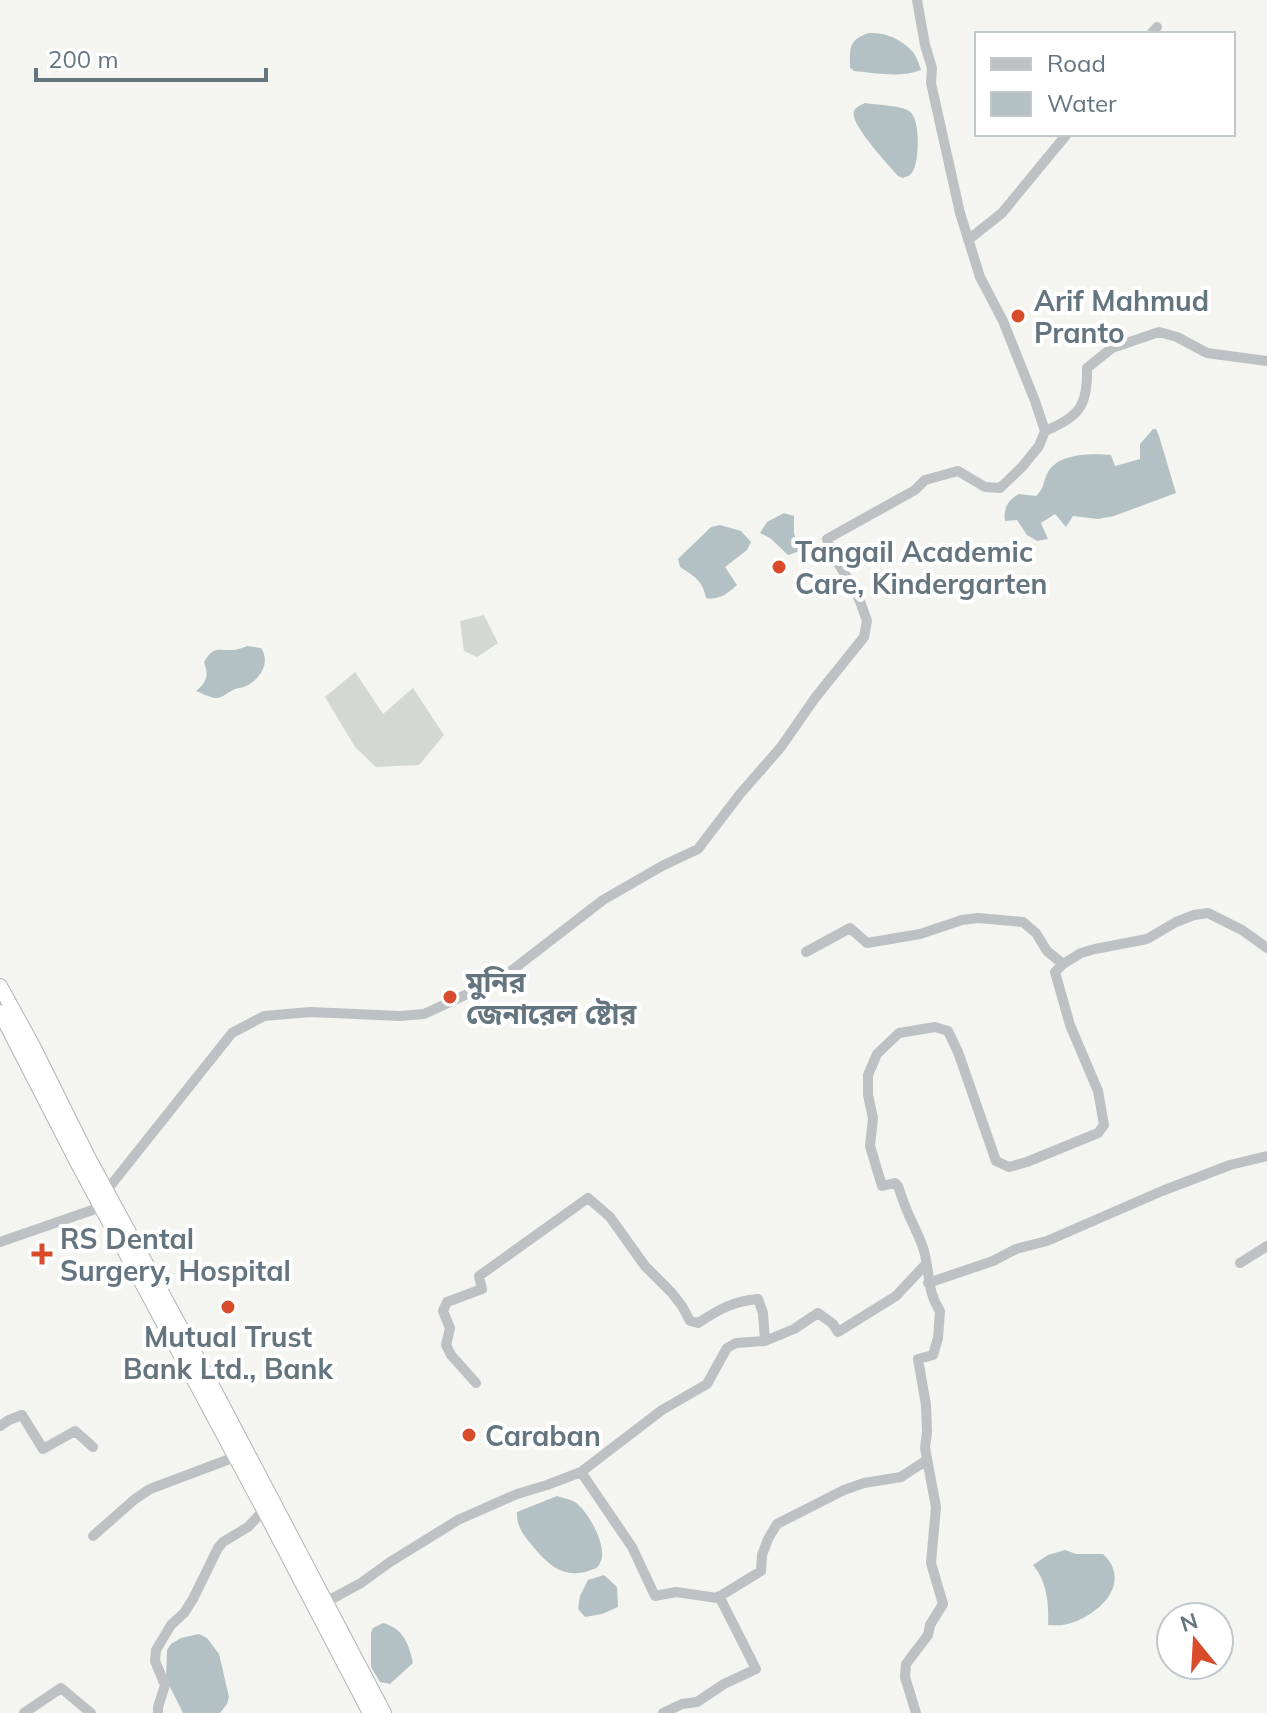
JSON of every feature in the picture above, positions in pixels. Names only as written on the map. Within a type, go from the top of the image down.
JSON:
[{"type":"highway","points":[[0,986],[384,1713]]},
{"type":"highway","points":[[0,1012],[370,1713]]},
{"type":"street","points":[[107,1190],[232,1033],[264,1016],[310,1012],[400,1016],[424,1014],[502,978],[603,900],[698,849],[781,747],[864,637],[867,621],[861,604],[827,539],[915,490],[925,480],[958,471],[985,487],[1000,488],[1039,446],[1045,431],[1035,401],[1003,321],[980,277],[960,213],[931,83],[932,68],[917,0]]},
{"type":"street","points":[[968,240],[1002,213],[1065,136]]},
{"type":"street","points":[[1045,431],[1079,410],[1086,393],[1087,368],[1091,363],[1112,348],[1135,339],[1159,332],[1177,337],[1207,353],[1267,361]]},
{"type":"street","points":[[916,1713],[905,1677],[906,1664],[922,1646],[943,1604],[931,1563],[936,1507],[925,1448],[926,1405],[918,1359],[933,1355],[940,1311],[928,1283],[920,1238],[898,1186],[895,1183],[882,1186],[870,1146],[873,1118],[868,1075],[877,1054],[899,1033],[935,1027],[948,1031],[996,1161],[1009,1167],[1098,1133],[1104,1125],[1098,1091],[1070,1025],[1055,972],[1063,964],[1081,953],[1147,939],[1176,922],[1208,913],[1242,930],[1267,948]]},
{"type":"street","points":[[806,952],[850,928],[867,943],[920,934],[978,918],[1023,922],[1036,933],[1047,951],[1063,964]]},
{"type":"street","points":[[928,1283],[993,1261],[1016,1249],[1047,1241],[1189,1180],[1267,1156]]},
{"type":"street","points":[[476,1383],[446,1345],[450,1328],[443,1311],[447,1302],[482,1289],[479,1276],[588,1198],[610,1217],[645,1266],[682,1306],[690,1321],[698,1323],[732,1303],[758,1299],[765,1341]]},
{"type":"street","points":[[0,1242],[101,1207]]},
{"type":"street","points":[[1240,1263],[1267,1246]]},
{"type":"street","points":[[326,1602],[458,1520],[517,1494],[581,1472],[662,1410],[707,1384],[727,1348],[736,1343],[765,1341],[794,1329],[818,1313],[838,1332],[896,1296],[926,1264]]},
{"type":"street","points":[[0,1426],[22,1415],[43,1449],[75,1431],[93,1447]]},
{"type":"street","points":[[93,1536],[150,1489],[235,1457]]},
{"type":"street","points":[[581,1472],[632,1547],[655,1596],[676,1592],[717,1598],[761,1571],[762,1555],[777,1524],[844,1490],[901,1477],[927,1460]]},
{"type":"street","points":[[158,1713],[165,1685],[155,1661],[156,1650],[171,1625],[193,1599],[218,1548],[248,1527],[264,1510]]},
{"type":"street","points":[[663,1713],[682,1704],[697,1702],[724,1684],[756,1669],[719,1596]]},
{"type":"street","points":[[24,1713],[61,1688],[91,1713]]},
{"type":"shaded area","points":[[484,615],[498,643],[477,657],[464,651],[460,621]]},
{"type":"shaded area","points":[[355,672],[383,714],[413,688],[444,735],[419,765],[376,767],[355,747],[325,697]]},
{"type":"water","points":[[869,33],[887,35],[903,43],[913,53],[921,70],[897,74],[854,71],[850,68],[852,46],[857,39]]},
{"type":"water","points":[[865,103],[900,108],[913,115],[918,149],[915,166],[909,176],[898,176],[858,125],[854,111]]},
{"type":"water","points":[[1153,429],[1159,436],[1176,493],[1114,516],[1098,519],[1073,516],[1066,527],[1055,514],[1041,523],[1048,539],[1037,541],[1027,535],[1017,520],[1005,521],[1009,502],[1019,494],[1036,496],[1047,474],[1058,462],[1094,454],[1111,455],[1115,466],[1140,459],[1140,444]]},
{"type":"water","points":[[784,513],[794,516],[794,533],[799,549],[788,555],[760,533],[767,522]]},
{"type":"water","points":[[720,525],[741,531],[751,542],[747,550],[725,567],[737,585],[723,596],[706,598],[700,583],[680,567],[678,559],[711,527]]},
{"type":"water","points":[[247,646],[261,648],[264,654],[264,665],[256,679],[217,698],[196,691],[206,678],[204,662],[211,653]]},
{"type":"water","points":[[557,1496],[575,1502],[591,1521],[602,1548],[596,1568],[574,1573],[560,1570],[542,1556],[522,1532],[517,1512]]},
{"type":"water","points":[[1065,1550],[1076,1554],[1103,1554],[1111,1564],[1114,1584],[1104,1602],[1087,1616],[1065,1625],[1048,1625],[1046,1593],[1033,1565],[1048,1555]]},
{"type":"water","points":[[604,1575],[617,1587],[618,1607],[585,1617],[578,1609],[580,1596],[588,1580]]},
{"type":"water","points":[[383,1623],[396,1629],[404,1638],[413,1663],[390,1684],[380,1682],[371,1667],[371,1633],[373,1628]]},
{"type":"water","points":[[199,1634],[207,1638],[219,1654],[229,1697],[220,1713],[183,1713],[166,1679],[167,1650],[171,1644]]},
{"type":"place","name":"Arif Mahmud Pranto","points":[[1018,316]]},
{"type":"place","name":"Tangail Academic Care, Kindergarten","points":[[779,567]]},
{"type":"place","name":"মুনির জেনারেল ষ্টোর","points":[[450,997]]},
{"type":"place","name":"RS Dental Surgery, Hospital","points":[[42,1254]]},
{"type":"place","name":"Mutual Trust Bank Ltd., Bank","points":[[228,1307]]},
{"type":"place","name":"Caraban","points":[[469,1435]]}]
